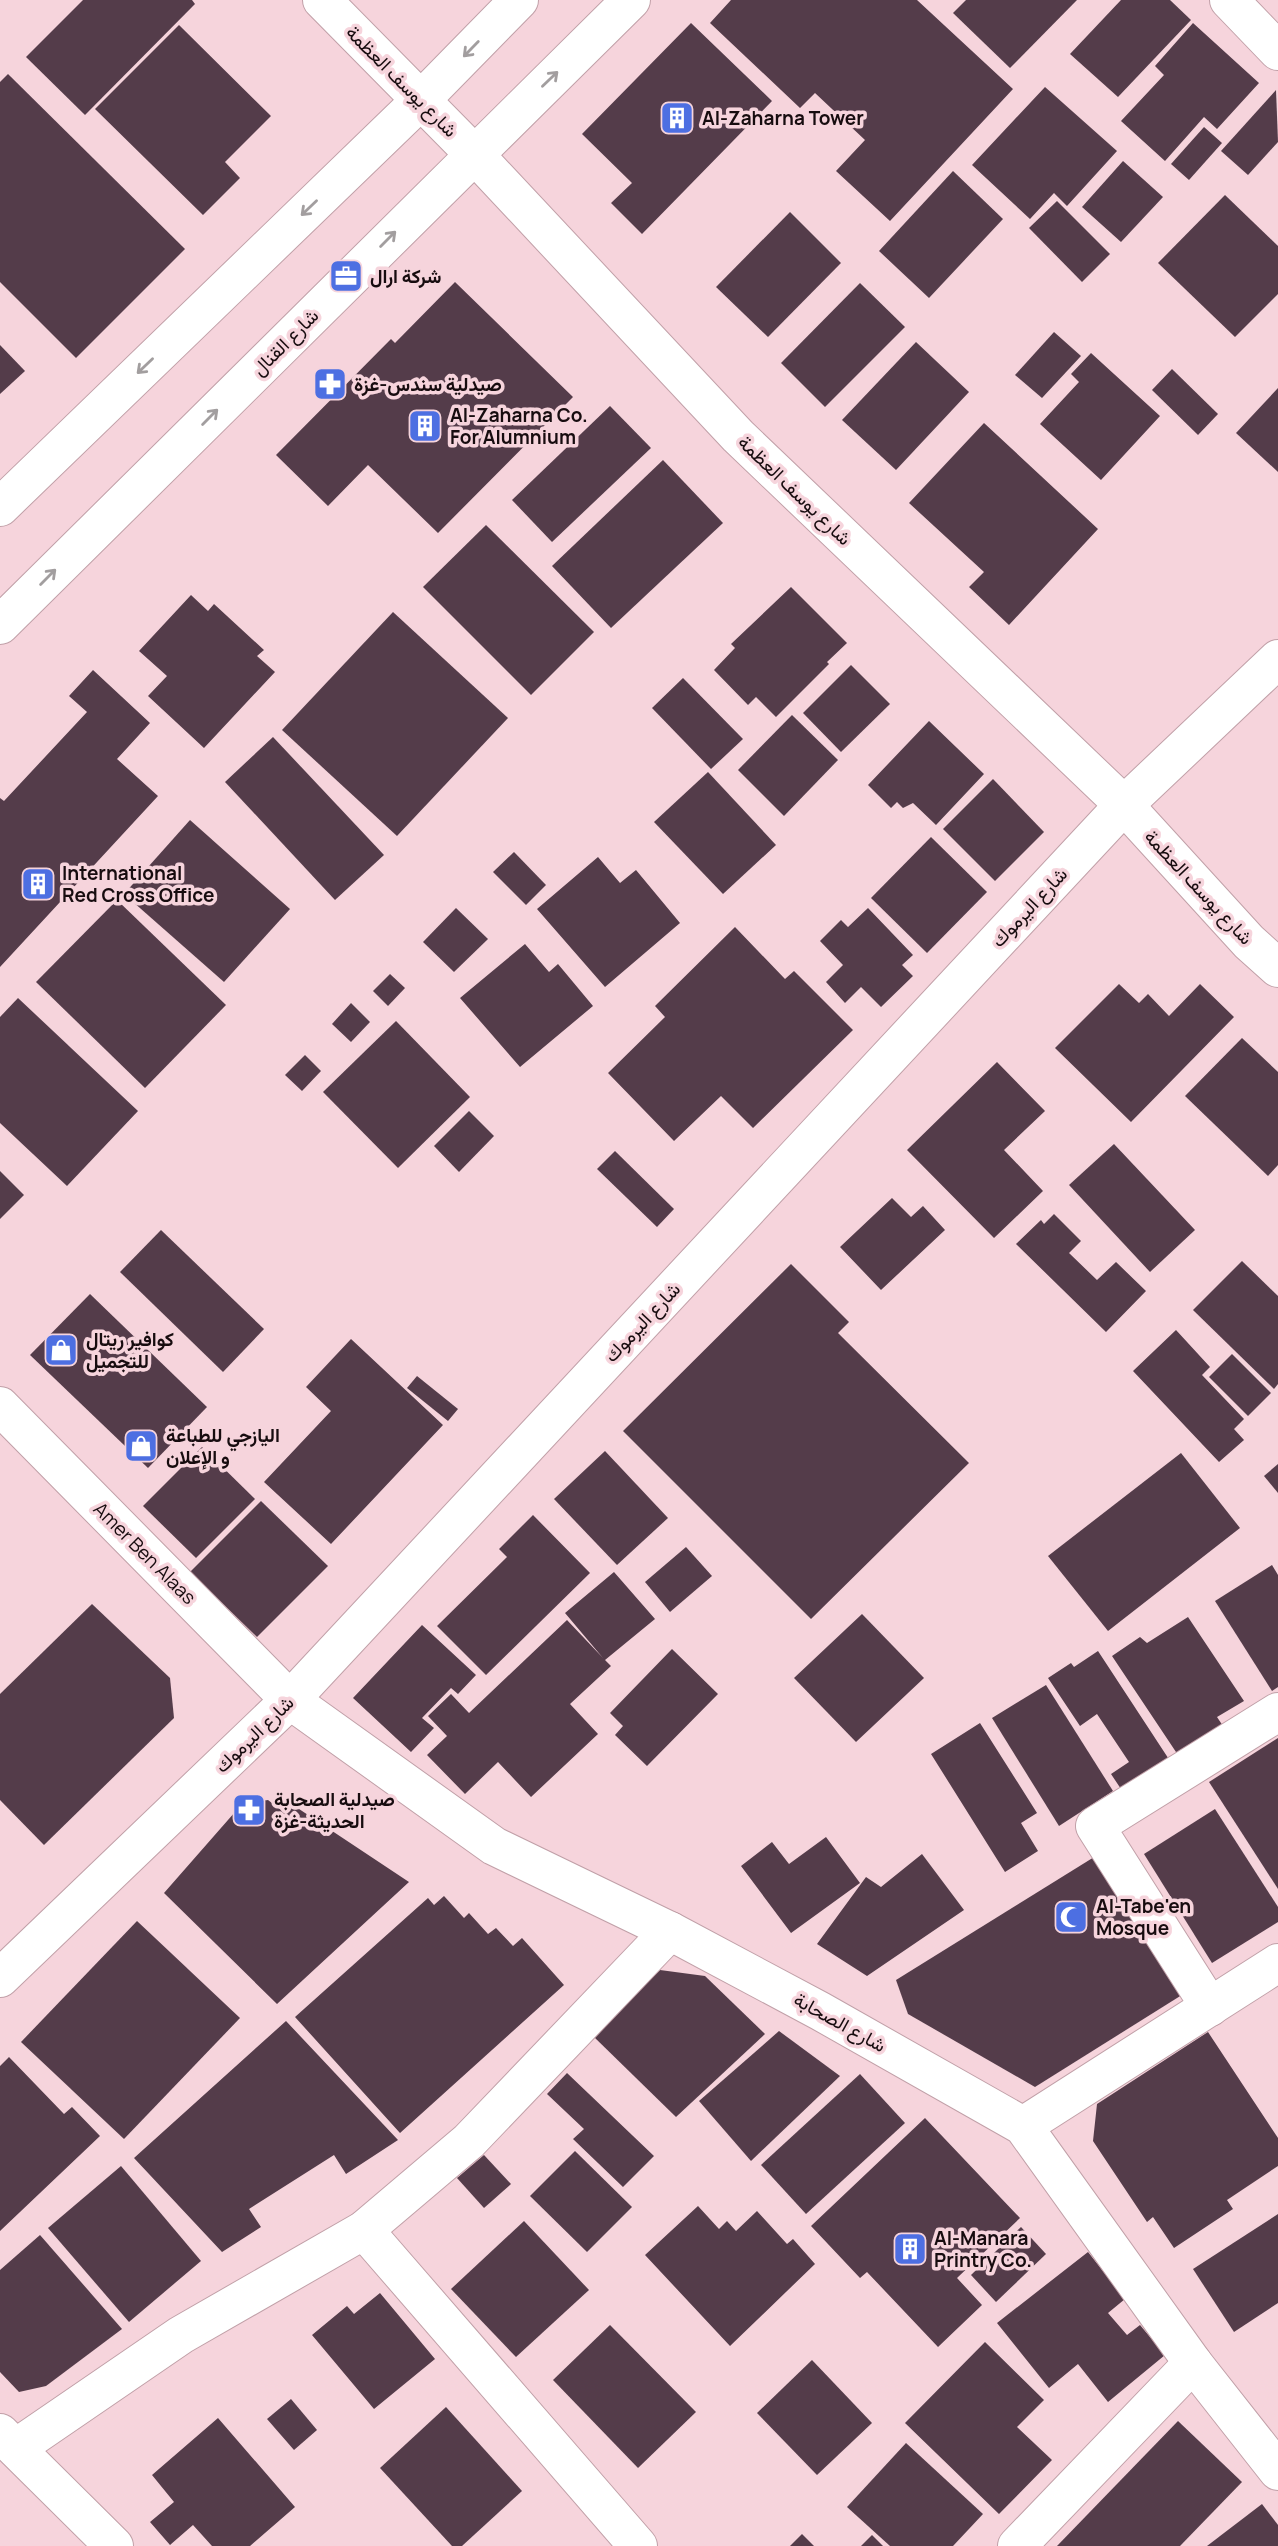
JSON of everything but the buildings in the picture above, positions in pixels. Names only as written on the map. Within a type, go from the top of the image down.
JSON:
[{"type":"street","name":"شارع يوسف العظمة","points":[[322,0],[474,154],[738,436],[1124,805],[1250,942],[1278,968]]},
{"type":"street","points":[[0,507],[420,101],[519,0]]},
{"type":"street","name":"شارع القنال","points":[[0,625],[631,0]]},
{"type":"street","points":[[1229,0],[1278,51]]},
{"type":"street","name":"شارع اليرموك","points":[[0,1978],[290,1700],[1124,805],[1278,659]]},
{"type":"street","name":"Amer Ben Alaas","points":[[0,1406],[290,1700]]},
{"type":"street","name":"شارع الصحابة","points":[[290,1700],[494,1846],[670,1931],[820,2011],[1023,2126],[1193,2363],[1278,2470]]},
{"type":"street","points":[[1210,2007],[1095,1826],[1278,1712]]},
{"type":"street","points":[[110,2545],[8,2441],[181,2334],[364,2230],[469,2141],[670,1931]]},
{"type":"street","points":[[1023,2126],[1278,1964]]},
{"type":"street","points":[[364,2230],[638,2546]]},
{"type":"street","points":[[1017,2546],[1193,2363]]},
{"type":"place","name":"Al-Zaharna Tower","points":[[677,118]]},
{"type":"place","name":"شركة ارال","points":[[346,276]]},
{"type":"place","name":"صيدلية سندس-غزة","points":[[330,384]]},
{"type":"place","name":"Al-Zaharna Co. For Alumnium","points":[[425,426]]},
{"type":"place","name":"International Red Cross Office","points":[[38,884]]},
{"type":"place","name":"كوافير ريتال للتجميل","points":[[61,1350]]},
{"type":"place","name":"اليازجي للطباعة و الإعلان","points":[[141,1446]]},
{"type":"place","name":"صيدلية الصحابة الحديثة-غزة","points":[[249,1810]]},
{"type":"place","name":"Al-Tabe'en Mosque","points":[[1071,1917]]},
{"type":"place","name":"Al-Manara Printry Co.","points":[[910,2249]]}]
